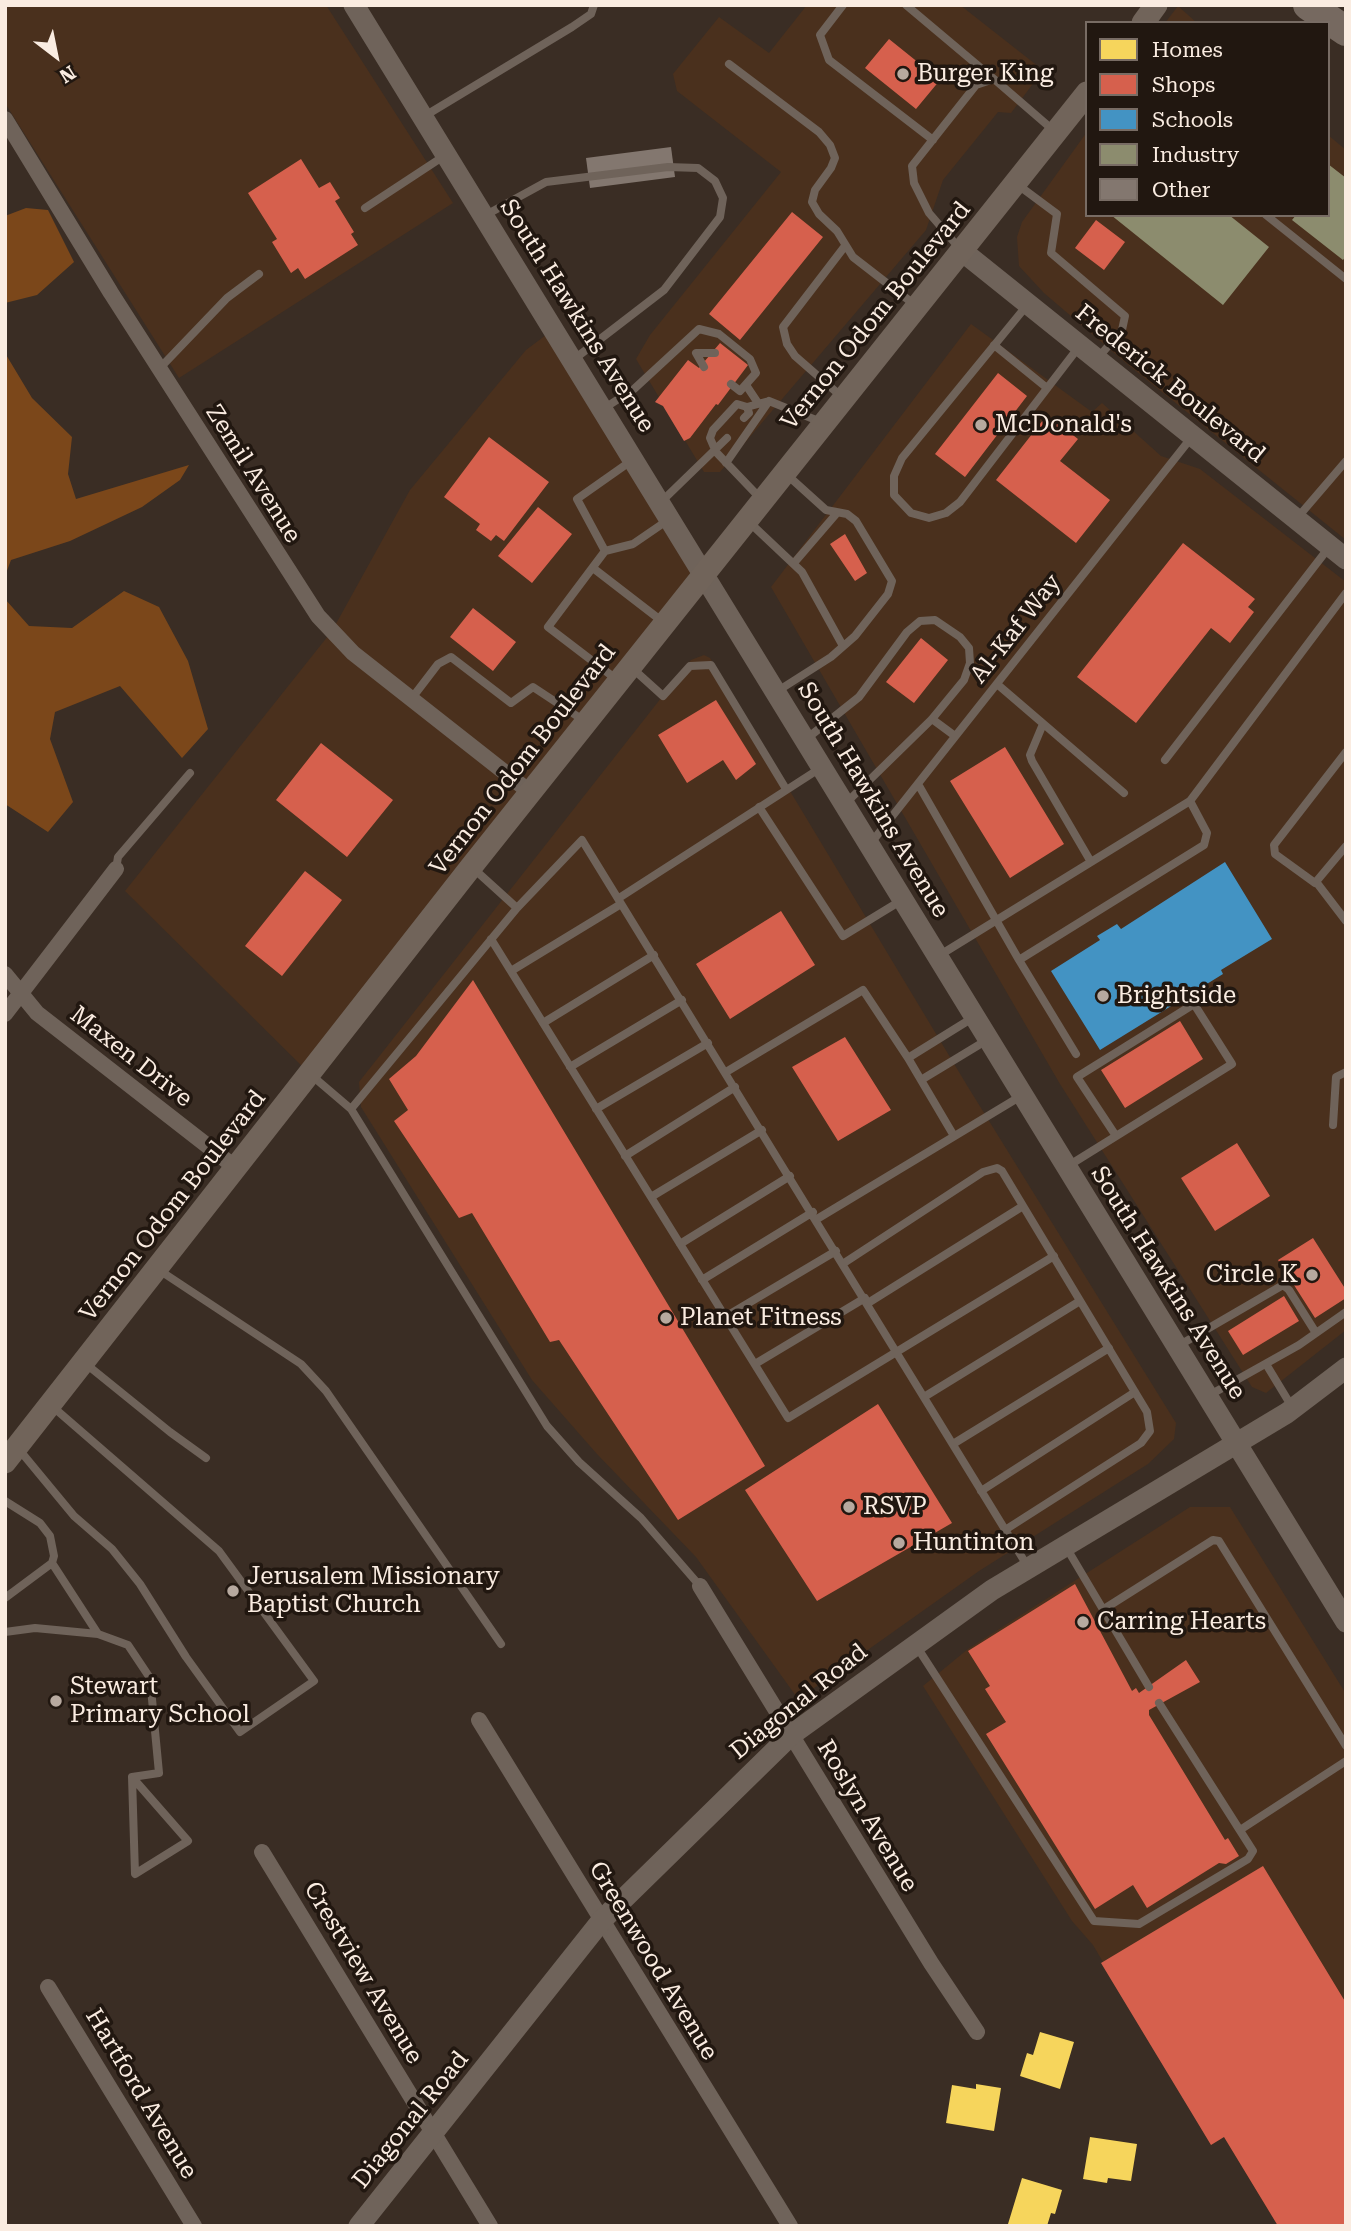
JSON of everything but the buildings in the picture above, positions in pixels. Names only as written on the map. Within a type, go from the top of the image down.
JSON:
[{"type":"highway","points":[[1308,5],[1346,31]]},
{"type":"main road","points":[[1144,21],[1156,5]]},
{"type":"main road","name":"Vernon Odom Boulevard","points":[[11,1454],[471,867],[1085,96]]},
{"type":"street","name":"South Hawkins Avenue","points":[[354,5],[666,510],[1065,1168],[1342,1609]]},
{"type":"street","name":"Zemil Avenue","points":[[5,119],[159,369],[318,616],[353,653],[531,793]]},
{"type":"street","name":"Frederick Boulevard","points":[[962,251],[1338,553]]},
{"type":"street","points":[[5,1014],[116,869]]},
{"type":"street","name":"Maxen Drive","points":[[5,974],[37,1013],[236,1168]]},
{"type":"street","name":"Diagonal Road","points":[[359,2226],[602,1920],[791,1735],[915,1644],[1028,1567],[1237,1444],[1293,1408],[1346,1368]]},
{"type":"street","name":"Roslyn Avenue","points":[[700,1586],[931,1963],[977,2032]]},
{"type":"street","name":"Greenwood Avenue","points":[[479,1720],[790,2226]]},
{"type":"street","name":"Crestview Avenue","points":[[262,1852],[490,2226]]},
{"type":"street","name":"Hartford Avenue","points":[[48,1987],[194,2226]]},
{"type":"lane","points":[[424,117],[572,27],[591,14],[594,5]]},
{"type":"lane","points":[[844,5],[820,35],[829,60],[933,140]]},
{"type":"lane","points":[[906,5],[1056,132]]},
{"type":"lane","points":[[729,64],[820,132],[830,145],[835,158],[815,190],[812,202],[818,214],[837,232],[853,257],[917,306]]},
{"type":"lane","points":[[962,251],[929,213],[914,183],[912,166],[976,85],[994,79]]},
{"type":"lane","points":[[365,208],[446,155]]},
{"type":"lane","points":[[484,216],[546,182],[668,167],[698,168],[715,181],[723,198],[720,217],[664,290],[573,360]]},
{"type":"lane","points":[[1016,183],[1057,214],[1051,253],[1125,316],[1122,330],[1097,359]]},
{"type":"lane","points":[[1268,217],[1346,279]]},
{"type":"lane","points":[[844,399],[795,356],[787,344],[783,327],[845,246]]},
{"type":"lane","points":[[159,369],[228,298],[259,274]]},
{"type":"lane","points":[[1028,304],[902,458],[894,476],[894,495],[911,513],[929,518],[946,513],[960,502],[1080,346]]},
{"type":"lane","points":[[603,409],[634,389],[699,329],[719,334],[750,359],[756,373],[740,391],[731,384]]},
{"type":"lane","points":[[683,343],[696,353],[705,367]]},
{"type":"lane","points":[[994,345],[1047,388]]},
{"type":"lane","points":[[696,353],[715,353]]},
{"type":"lane","points":[[741,372],[758,403]]},
{"type":"lane","points":[[726,463],[769,401]]},
{"type":"lane","points":[[762,501],[714,448],[713,430],[737,404],[744,412],[758,403],[769,401],[824,423]]},
{"type":"lane","points":[[723,436],[666,510],[633,544],[605,551],[548,627],[663,696],[690,666],[711,664],[786,789]]},
{"type":"lane","name":"Al-Kaf Way","points":[[869,845],[1193,436]]},
{"type":"lane","points":[[605,551],[577,499],[634,459]]},
{"type":"lane","points":[[1296,519],[1346,461]]},
{"type":"lane","points":[[776,692],[843,646],[888,594],[892,581],[856,521],[847,513],[826,510],[785,472]]},
{"type":"lane","points":[[794,563],[838,513]]},
{"type":"lane","points":[[746,520],[794,563],[843,646]]},
{"type":"lane","points":[[1165,760],[1338,553]]},
{"type":"lane","points":[[593,568],[664,624]]},
{"type":"lane","points":[[937,957],[1190,801],[1346,593]]},
{"type":"lane","points":[[805,740],[859,697],[907,632],[920,621],[935,620],[960,637],[968,648],[970,663],[964,680],[932,719],[844,804]]},
{"type":"lane","points":[[412,698],[438,664],[451,657],[510,702],[533,687],[587,722]]},
{"type":"lane","points":[[997,684],[1124,793]]},
{"type":"lane","points":[[932,719],[955,737]]},
{"type":"lane","points":[[1043,724],[1030,755],[1031,761],[1091,862]]},
{"type":"lane","points":[[1346,752],[1274,845],[1275,854],[1317,883],[1346,921]]},
{"type":"lane","points":[[511,971],[822,767]]},
{"type":"lane","points":[[116,869],[118,857],[190,773]]},
{"type":"lane","points":[[918,784],[994,922],[1076,1054]]},
{"type":"lane","points":[[1018,960],[1204,845],[1207,833],[1190,801]]},
{"type":"lane","points":[[759,807],[843,936],[902,900]]},
{"type":"lane","points":[[351,1109],[517,908],[582,840],[815,1215],[1028,1567]]},
{"type":"lane","points":[[1317,883],[1346,846]]},
{"type":"lane","points":[[471,867],[517,908]]},
{"type":"lane","points":[[491,939],[788,1418],[1054,1256]]},
{"type":"lane","points":[[543,1023],[654,955]]},
{"type":"lane","points":[[726,1072],[863,990],[908,1058],[954,1136]]},
{"type":"lane","points":[[570,1067],[682,1000]]},
{"type":"lane","points":[[1065,1168],[1232,1064],[1194,1004],[1077,1077],[1116,1136]]},
{"type":"lane","points":[[908,1058],[974,1017]]},
{"type":"lane","points":[[921,1080],[987,1039]]},
{"type":"lane","points":[[596,1109],[708,1043]]},
{"type":"lane","points":[[1333,1125],[1336,1077],[1346,1072]]},
{"type":"lane","points":[[310,1074],[351,1109],[547,1426],[579,1462],[641,1518],[700,1586]]},
{"type":"lane","points":[[625,1156],[735,1087]]},
{"type":"lane","points":[[702,1280],[1021,1096]]},
{"type":"lane","points":[[651,1197],[762,1130]]},
{"type":"lane","points":[[844,1263],[990,1168],[1002,1171],[1054,1256],[1147,1412],[1150,1430],[1141,1443],[1005,1530]]},
{"type":"lane","points":[[680,1244],[790,1176]]},
{"type":"lane","points":[[755,1364],[1023,1206]]},
{"type":"lane","points":[[725,1317],[836,1251]]},
{"type":"lane","points":[[157,1269],[301,1364],[326,1391],[501,1644]]},
{"type":"lane","points":[[1177,1347],[1283,1286],[1290,1290],[1316,1333]]},
{"type":"lane","points":[[924,1396],[1080,1301]]},
{"type":"lane","points":[[1208,1397],[1266,1364],[1346,1312]]},
{"type":"lane","points":[[953,1444],[1109,1348]]},
{"type":"lane","points":[[84,1362],[206,1458]]},
{"type":"lane","points":[[1266,1364],[1293,1408]]},
{"type":"lane","points":[[981,1490],[1135,1392]]},
{"type":"lane","points":[[11,1454],[112,1549],[140,1584],[186,1657],[240,1732],[314,1681],[219,1550],[51,1405]]},
{"type":"lane","points":[[5,1501],[40,1523],[51,1536],[52,1563],[98,1634]]},
{"type":"lane","points":[[1104,1609],[1213,1540],[1219,1541],[1346,1745]]},
{"type":"lane","points":[[1065,1545],[1149,1687]]},
{"type":"lane","points":[[5,1598],[52,1563]]},
{"type":"lane","points":[[5,1632],[34,1628],[98,1634],[128,1645],[150,1678],[159,1773],[132,1777]]},
{"type":"lane","points":[[915,1644],[1094,1921],[1139,1924],[1248,1859],[1253,1851],[1159,1703]]},
{"type":"lane","points":[[1240,1830],[1346,1761]]},
{"type":"lane","points":[[132,1777],[188,1841],[135,1874],[133,1832],[132,1777]]},
{"type":"shaded area","points":[[5,5],[326,5],[453,203],[179,378],[5,103]]},
{"type":"shaded area","points":[[807,5],[960,5],[1039,67],[1038,77],[1011,113],[998,112],[943,180],[926,230],[720,472],[704,472],[636,359],[650,335],[781,172],[677,91],[673,74],[719,17],[769,53]]},
{"type":"shaded area","points":[[1178,6],[1195,21],[1167,21]]},
{"type":"shaded area","points":[[1085,135],[1085,217],[1330,217],[1330,137],[1346,150],[1346,540],[1126,363],[1044,293],[1019,266],[1017,237],[1022,222]]},
{"type":"shaded area","points":[[26,208],[48,210],[74,262],[37,295],[5,303],[5,216]]},
{"type":"shaded area","points":[[971,324],[1092,412],[1102,403],[1161,456],[1200,469],[1346,582],[1346,1330],[1266,1393],[1252,1387],[1060,1084],[771,587]]},
{"type":"shaded area","points":[[554,329],[704,573],[310,1074],[125,891],[332,631],[410,490],[526,350]]},
{"type":"shaded area","points":[[5,353],[32,398],[72,437],[68,474],[76,499],[189,465],[180,480],[142,507],[70,541],[11,560],[5,576]]},
{"type":"shaded area","points":[[124,591],[159,607],[188,661],[208,729],[182,758],[120,686],[55,712],[50,739],[73,802],[48,832],[5,804],[5,599],[29,626],[72,628]]},
{"type":"shaded area","points":[[704,655],[710,658],[968,1087],[1176,1423],[1174,1439],[1148,1464],[979,1571],[807,1693],[796,1696],[696,1557],[597,1454],[532,1380],[361,1107],[359,1082],[691,660]]},
{"type":"shaded area","points":[[1190,1507],[1230,1507],[1346,1694],[1346,2226],[1278,2226],[1224,2137],[1211,2145],[1093,1945],[1072,1921],[923,1686],[968,1649]]},
{"type":"place","name":"Burger King","points":[[903,74]]},
{"type":"place","name":"McDonald's","points":[[981,425]]},
{"type":"place","name":"Brightside","points":[[1103,996]]},
{"type":"place","name":"Circle K","points":[[1312,1275]]},
{"type":"place","name":"Planet Fitness","points":[[666,1318]]},
{"type":"place","name":"RSVP","points":[[849,1507]]},
{"type":"place","name":"Huntinton","points":[[899,1543]]},
{"type":"place","name":"Jerusalem Missionary Baptist Church","points":[[233,1591]]},
{"type":"place","name":"Carring Hearts","points":[[1083,1622]]},
{"type":"place","name":"Stewart Primary School","points":[[56,1701]]}]
